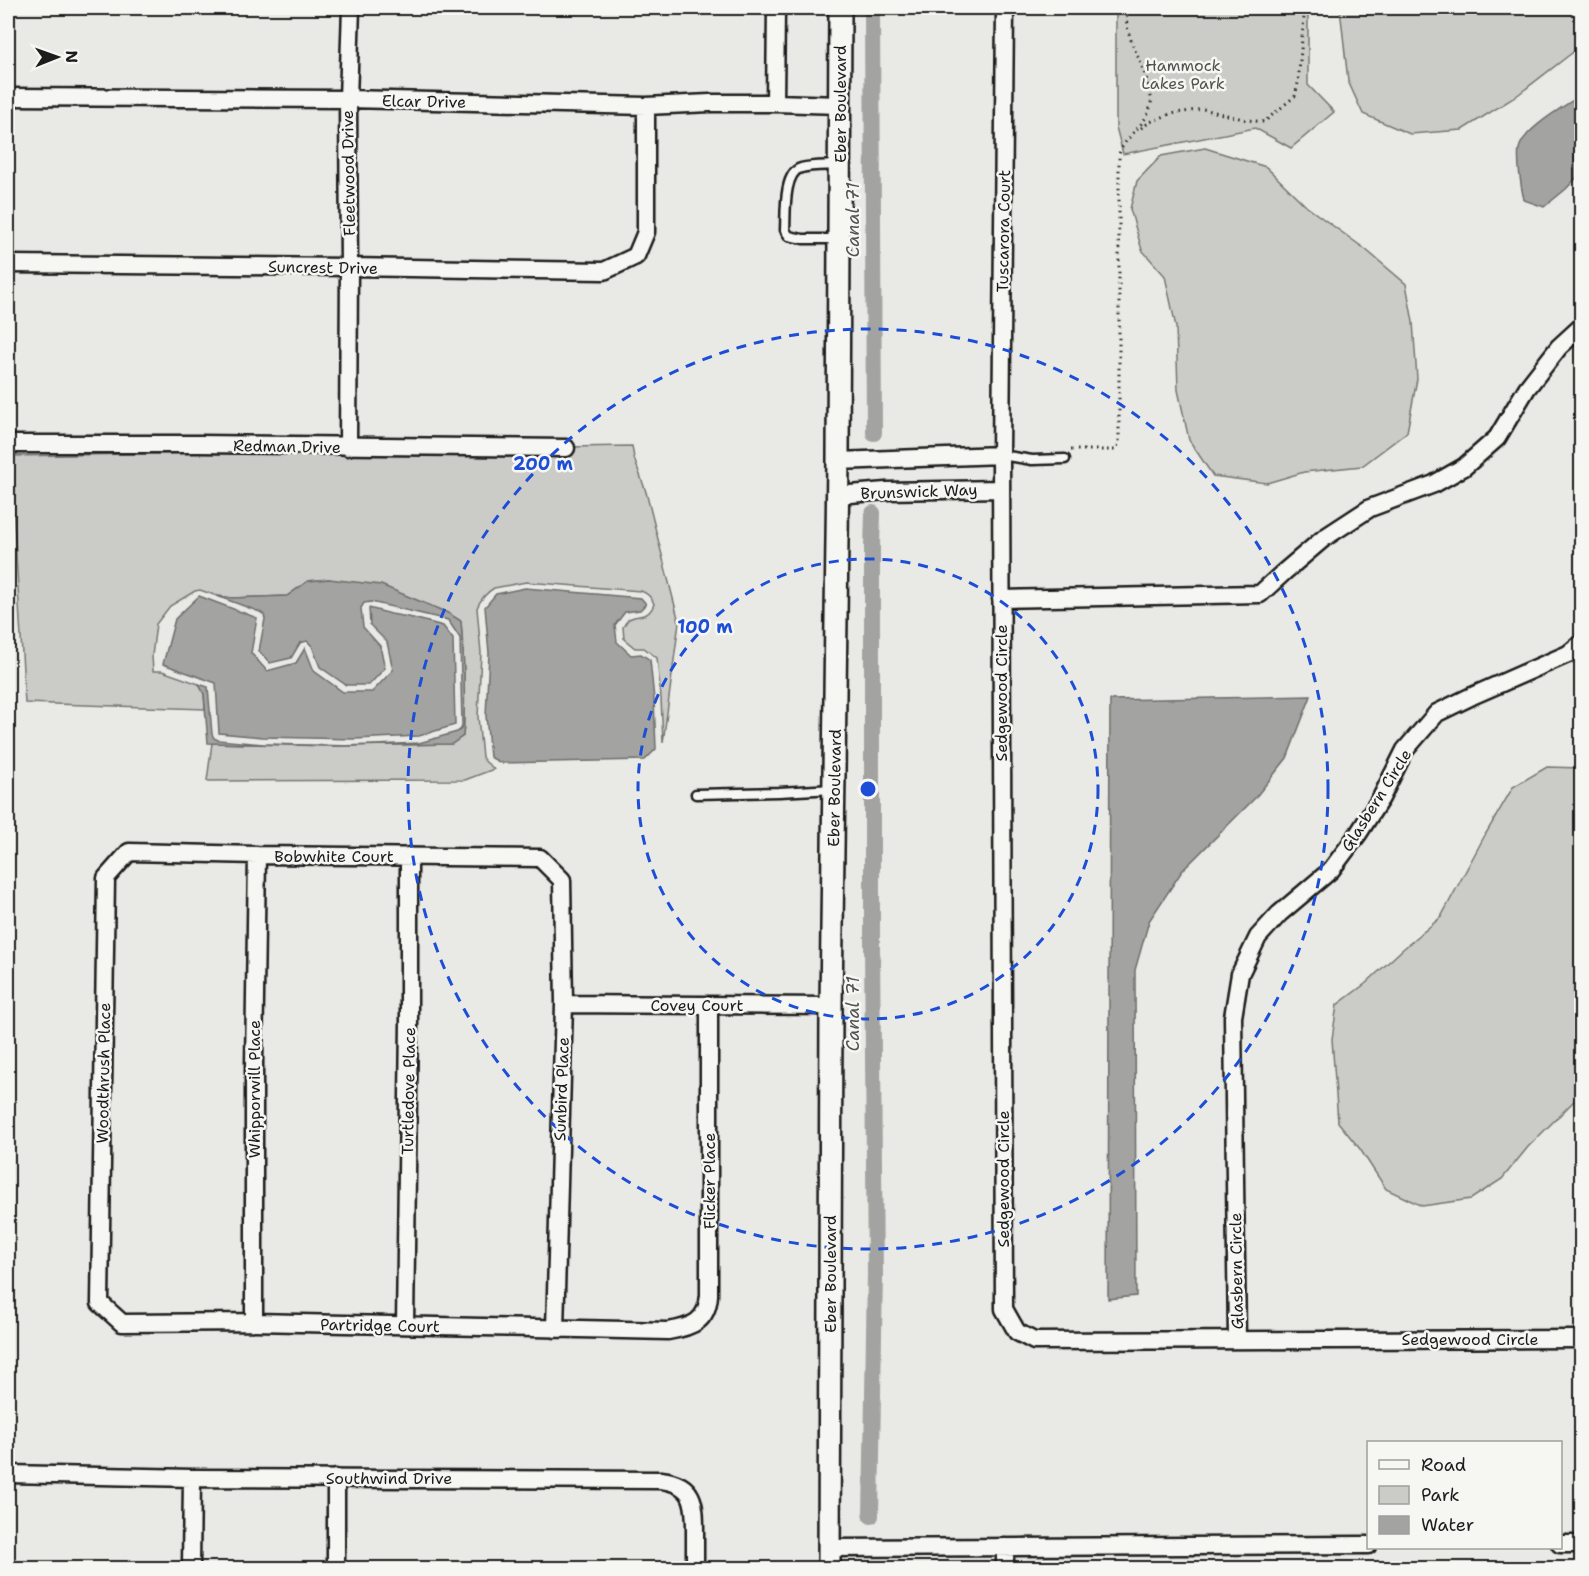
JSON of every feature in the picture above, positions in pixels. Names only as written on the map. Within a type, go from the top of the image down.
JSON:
[{"type":"street","name":"Fleetwood Drive","points":[[348,447],[348,99],[351,8]]},
{"type":"street","points":[[775,103],[776,8]]},
{"type":"street","name":"Eber Boulevard","points":[[829,1558],[831,1006],[838,495],[840,8]]},
{"type":"street","name":"Tuscarora Court","points":[[1001,455],[1005,8]]},
{"type":"street","name":"Elcar Drive","points":[[8,97],[348,99],[646,106],[710,103],[840,105]]},
{"type":"street","name":"Suncrest Drive","points":[[8,264],[604,271],[636,256],[646,232],[646,106]]},
{"type":"street","points":[[1001,599],[1260,594],[1324,538],[1370,508],[1434,484],[1464,467],[1497,438],[1527,388],[1559,347],[1581,326]]},
{"type":"street","name":"Redman Drive","points":[[8,444],[566,448]]},
{"type":"street","name":"Brunswick Way","points":[[838,461],[1001,455]]},
{"type":"street","name":"Sedgewood Circle","points":[[1001,455],[1004,1309],[1017,1332],[1034,1341],[1581,1339]]},
{"type":"street","name":"Brunswick Way","points":[[838,495],[886,491],[1001,489]]},
{"type":"street","name":"Glasbern Circle","points":[[1237,1340],[1233,1017],[1240,974],[1258,937],[1279,914],[1331,870],[1381,798],[1405,750],[1437,713],[1568,654],[1581,643]]},
{"type":"street","name":"Bobwhite Court","points":[[129,852],[540,858]]},
{"type":"street","name":"Woodthrush Place","points":[[100,1303],[106,879],[129,852]]},
{"type":"street","name":"Whipporwill Place","points":[[254,1322],[257,855]]},
{"type":"street","name":"Turtledove Place","points":[[405,1325],[409,856]]},
{"type":"street","name":"Sunbird Place","points":[[540,858],[562,880],[564,1004],[555,1329]]},
{"type":"street","name":"Covey Court","points":[[564,1004],[831,1006]]},
{"type":"street","name":"Flicker Place","points":[[668,1331],[694,1324],[708,1306],[709,1006]]},
{"type":"street","name":"Partridge Court","points":[[100,1303],[122,1323],[254,1322],[668,1331]]},
{"type":"street","name":"Southwind Drive","points":[[8,1474],[192,1478],[661,1480],[682,1485],[688,1491],[695,1508],[695,1569]]},
{"type":"street","points":[[191,1569],[192,1478]]},
{"type":"street","points":[[336,1478],[336,1569]]},
{"type":"street","points":[[1562,1544],[1581,1544]]},
{"type":"street","points":[[829,1558],[1005,1547],[1367,1545]]},
{"type":"street","points":[[1005,1547],[1005,1569]]},
{"type":"lane","points":[[840,165],[799,168],[792,174],[788,186],[785,230],[789,236],[803,239],[840,239]]},
{"type":"lane","points":[[1001,455],[1032,460],[1065,459]]},
{"type":"lane","points":[[696,794],[834,789]]},
{"type":"path","points":[[1069,450],[1115,450],[1119,444],[1119,154],[1121,147],[1147,118],[1152,101],[1148,83],[1130,36],[1125,16],[1127,8]]},
{"type":"path","points":[[1136,130],[1170,114],[1203,109],[1264,122],[1295,96],[1298,83],[1303,8]]},
{"type":"green space","name":"Hammock Lakes Park","points":[[1116,8],[1308,8],[1308,85],[1334,112],[1291,148],[1255,128],[1123,154],[1116,127]]},
{"type":"green space","points":[[1340,8],[1581,8],[1581,46],[1515,97],[1462,130],[1410,134],[1363,114],[1348,81]]},
{"type":"green space","points":[[1205,148],[1266,167],[1307,207],[1365,249],[1406,284],[1413,322],[1417,379],[1407,432],[1362,466],[1304,472],[1267,483],[1213,476],[1189,440],[1178,390],[1176,327],[1165,276],[1142,250],[1130,209],[1137,181],[1161,156]]},
{"type":"green space","points":[[632,446],[679,622],[663,743],[657,658],[644,648],[635,648],[624,639],[623,627],[628,620],[652,609],[654,604],[651,598],[641,591],[526,582],[494,588],[484,596],[477,608],[481,653],[478,717],[482,757],[494,769],[465,780],[207,781],[212,743],[333,746],[451,744],[463,736],[464,678],[461,621],[329,579],[308,581],[287,596],[232,598],[200,590],[170,606],[156,624],[152,656],[153,671],[162,671],[199,684],[204,694],[205,709],[25,703],[10,456]]},
{"type":"green space","points":[[1547,767],[1581,768],[1581,1094],[1528,1147],[1502,1179],[1471,1199],[1422,1206],[1386,1189],[1360,1149],[1338,1122],[1332,1039],[1337,1005],[1365,984],[1441,917],[1513,787]]},
{"type":"water","points":[[1581,95],[1581,173],[1544,207],[1524,200],[1519,160],[1522,141],[1536,126]]},
{"type":"water","points":[[329,579],[381,585],[448,613],[461,621],[464,678],[463,736],[452,744],[366,745],[419,743],[461,729],[460,638],[448,620],[371,602],[364,603],[361,608],[363,627],[380,646],[385,668],[369,685],[346,685],[320,667],[312,646],[307,641],[300,643],[291,658],[270,663],[259,651],[264,615],[217,596],[232,598],[287,596],[308,581]]},
{"type":"water","points":[[525,588],[641,598],[646,604],[640,610],[625,612],[615,625],[617,642],[631,655],[641,654],[650,660],[656,749],[645,760],[501,763],[490,757],[486,716],[489,653],[485,607],[496,594]]},
{"type":"water","points":[[199,596],[257,618],[251,653],[267,671],[296,663],[305,648],[314,671],[343,692],[372,692],[393,670],[387,642],[370,625],[369,608],[443,626],[453,639],[455,725],[419,736],[354,739],[263,737],[219,733],[216,683],[163,664],[175,619]]},
{"type":"water","points":[[199,684],[208,687],[212,734],[218,740],[263,744],[345,746],[208,743],[204,694]]},
{"type":"water","points":[[1311,696],[1287,758],[1255,798],[1182,871],[1149,921],[1135,970],[1136,1296],[1108,1299],[1110,700]]},
{"type":"waterway","name":"Canal 71","points":[[872,8],[874,433]]},
{"type":"waterway","name":"Canal 71","points":[[871,1516],[875,1273],[872,948],[873,513]]}]
